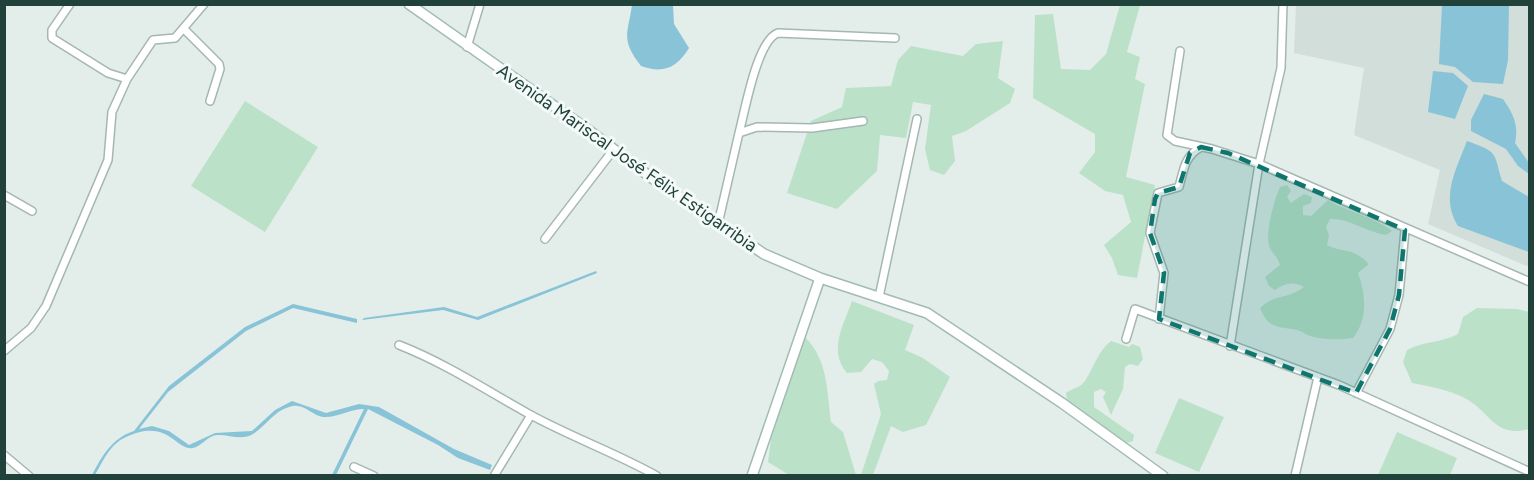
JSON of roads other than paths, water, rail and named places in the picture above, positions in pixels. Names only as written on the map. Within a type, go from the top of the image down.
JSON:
[{"type":"main road","name":"Avenida Mariscal José Félix Estigarribia","points":[[409,4],[718,224],[764,254],[820,278],[927,313],[1062,403],[1163,476]]},
{"type":"main road","points":[[752,476],[820,278]]},
{"type":"street","points":[[70,4],[52,30],[52,38],[108,73],[127,79]]},
{"type":"street","points":[[4,351],[30,328],[46,306],[108,159],[112,112],[127,79],[153,40],[172,40],[204,4]]},
{"type":"street","points":[[467,47],[480,4]]},
{"type":"street","points":[[1230,346],[1259,164],[1281,68],[1283,4]]},
{"type":"street","points":[[184,29],[219,64],[210,101]]},
{"type":"street","points":[[718,224],[739,133],[766,42],[772,35],[778,33],[805,36],[895,38]]},
{"type":"street","points":[[1180,51],[1167,135],[1175,141],[1259,164],[1405,230],[1530,282]]},
{"type":"street","points":[[879,297],[916,119]]},
{"type":"street","points":[[739,133],[757,127],[812,128],[863,122]]},
{"type":"street","points":[[1159,319],[1164,273],[1150,233],[1155,199],[1158,194],[1179,187],[1183,165],[1190,153],[1202,147]]},
{"type":"street","points":[[545,239],[614,149]]},
{"type":"street","points":[[4,195],[32,211]]},
{"type":"street","points":[[1356,393],[1390,329],[1399,295],[1405,230]]},
{"type":"street","points":[[1126,339],[1135,309],[1318,377],[1530,472]]},
{"type":"street","points":[[399,345],[456,371],[531,415],[619,455],[657,476]]},
{"type":"street","points":[[1295,476],[1318,377]]},
{"type":"street","points":[[496,472],[531,415]]},
{"type":"street","points":[[4,455],[29,476]]},
{"type":"street","points":[[354,467],[374,476]]},
{"type":"water","points":[[632,5],[673,5],[674,24],[689,48],[674,65],[663,69],[649,68],[641,66],[634,57],[627,36]]},
{"type":"water","points":[[1442,5],[1509,5],[1508,60],[1503,84],[1473,82],[1455,67],[1439,64]]},
{"type":"water","points":[[1433,71],[1453,73],[1468,86],[1455,119],[1428,112]]},
{"type":"water","points":[[1484,94],[1503,99],[1510,110],[1516,125],[1515,143],[1529,163],[1529,174],[1518,166],[1506,149],[1471,131],[1471,120]]},
{"type":"water","points":[[1467,141],[1490,151],[1495,158],[1502,181],[1529,197],[1529,252],[1458,226],[1450,205],[1450,194]]},
{"type":"water","points":[[596,271],[597,273],[478,320],[443,310],[362,320],[444,307],[477,317]]},
{"type":"water","points":[[293,304],[357,319],[357,323],[293,308],[246,331],[168,392],[139,429],[152,426],[169,431],[189,445],[215,433],[252,431],[275,410],[292,401],[326,413],[359,404],[379,407],[454,449],[492,465],[490,470],[458,458],[438,445],[368,409],[336,475],[332,475],[364,409],[323,417],[303,407],[294,406],[279,412],[249,436],[217,435],[193,448],[181,445],[161,432],[140,432],[120,440],[108,453],[95,475],[92,475],[108,449],[120,438],[134,431],[169,386],[245,327]]}]
